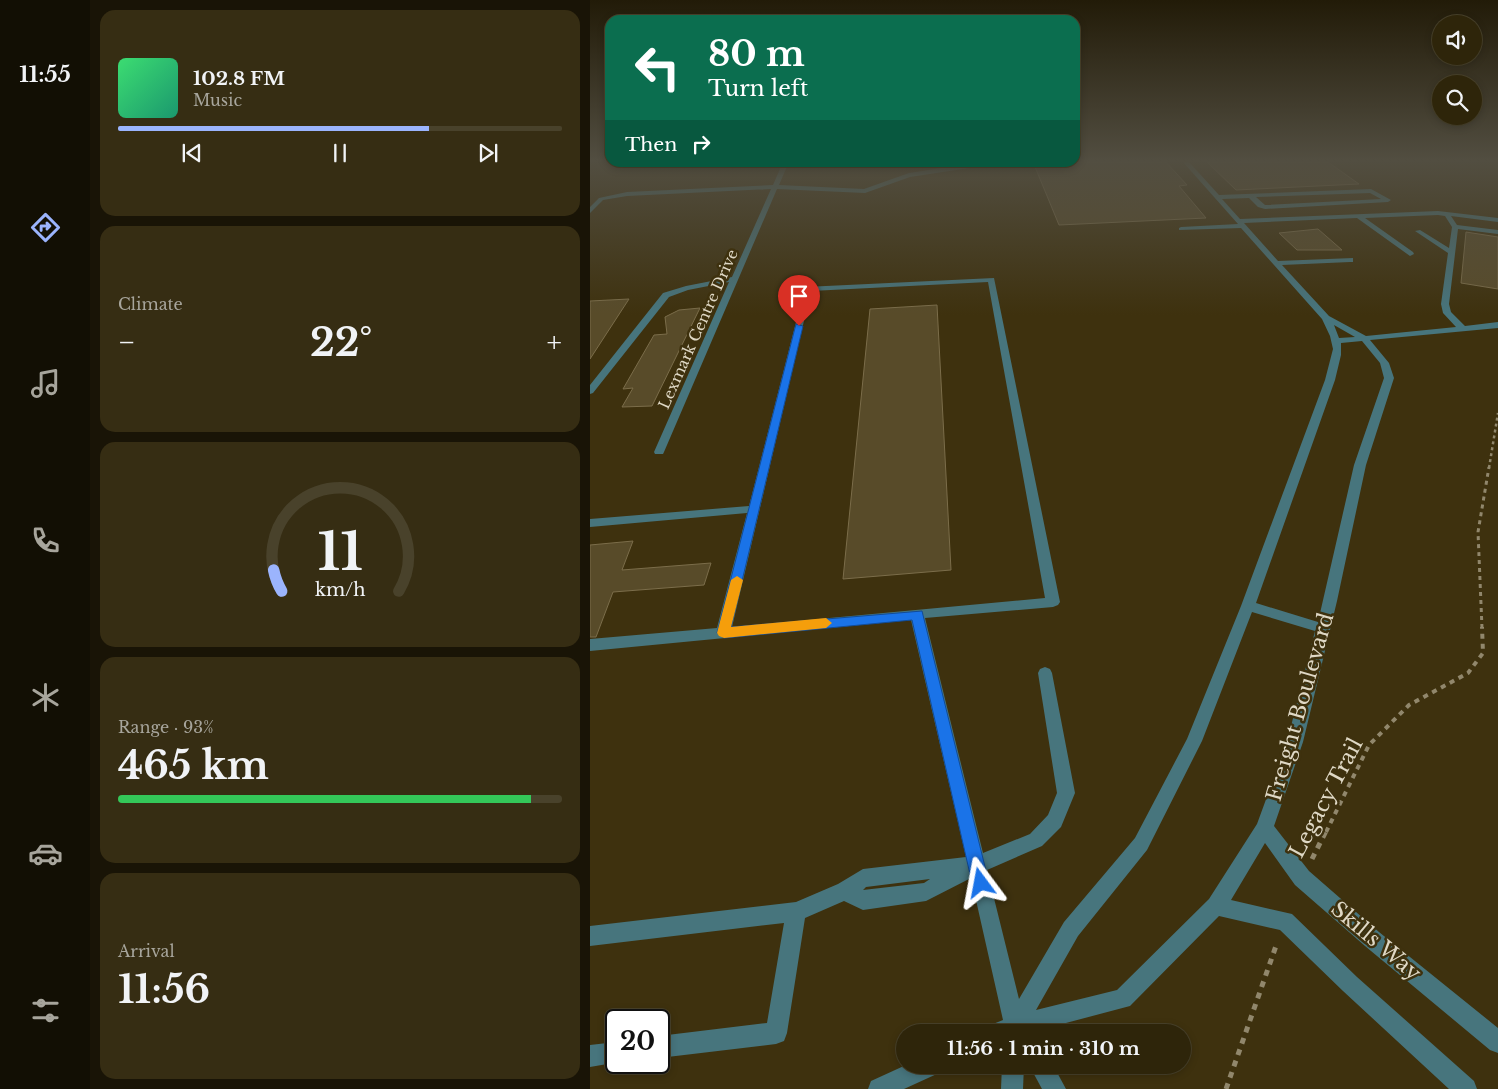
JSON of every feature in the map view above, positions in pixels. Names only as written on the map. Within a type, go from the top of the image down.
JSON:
[{"type":"lane","name":"Lexmark Centre Drive","points":[[659,452],[765,213]]},
{"type":"lane","name":"Freight Boulevard","points":[[1036,1024],[1123,999],[1216,906],[1264,828],[1295,742],[1360,465],[1389,378],[1384,362],[1364,338],[1326,318],[1294,285],[1232,213]]},
{"type":"lane","points":[[1181,229],[1358,216],[1446,213],[1498,220]]},
{"type":"lane","points":[[1446,213],[1454,226],[1445,304],[1447,313],[1462,328]]},
{"type":"lane","points":[[1358,216],[1410,254]]},
{"type":"lane","points":[[1454,226],[1498,232]]},
{"type":"lane","points":[[1418,231],[1452,252]]},
{"type":"lane","points":[[1276,263],[1350,260]]},
{"type":"lane","points":[[590,391],[666,295],[686,288],[736,279]]},
{"type":"lane","points":[[590,645],[724,633],[917,614],[1053,602],[991,280],[808,289],[724,633]]},
{"type":"lane","name":"Freight Boulevard","points":[[1326,318],[1337,341]]},
{"type":"lane","points":[[1016,1024],[1071,929],[1141,844],[1194,741],[1248,606],[1330,380],[1339,350],[1337,341],[1498,325]]},
{"type":"lane","points":[[590,523],[754,509]]},
{"type":"lane","points":[[1248,606],[1322,628]]},
{"type":"lane","points":[[917,614],[977,865],[1011,1024]]},
{"type":"lane","points":[[590,936],[796,912],[845,891],[863,878],[977,865],[1036,840],[1055,821],[1066,793],[1045,673]]},
{"type":"lane","name":"Skills Way","points":[[1264,828],[1302,878],[1372,939],[1498,1042]]},
{"type":"lane","points":[[1216,906],[1285,921],[1350,984],[1466,1089]]},
{"type":"lane","points":[[670,1046],[776,1033],[796,912]]},
{"type":"lane","points":[[590,1056],[605,1054]]},
{"type":"lane","points":[[879,1089],[912,1074]]},
{"type":"lane","points":[[1012,1089],[1013,1074]]},
{"type":"lane","points":[[1046,1074],[1055,1089]]},
{"type":"path","name":"Legacy Trail","points":[[1302,878],[1369,745],[1409,705],[1468,673],[1483,653],[1478,532],[1498,414]]},
{"type":"path","points":[[1226,1089],[1285,921]]},
{"type":"building","points":[[1054,213],[1202,213],[1206,218],[1059,225]]},
{"type":"building","points":[[1318,229],[1342,250],[1297,250],[1279,233]]},
{"type":"building","points":[[1466,232],[1498,237],[1498,289],[1461,283]]},
{"type":"building","points":[[629,299],[590,359],[590,301]]},
{"type":"building","points":[[937,305],[951,570],[843,579],[870,309]]},
{"type":"building","points":[[700,308],[652,406],[622,407],[633,388],[623,389],[654,335],[667,334],[665,317],[679,310]]},
{"type":"building","points":[[633,541],[622,570],[711,563],[704,585],[613,592],[596,637],[590,637],[590,545]]},
{"type":"slow traffic","points":[[737,580],[724,633],[826,623]]},
{"type":"route","points":[[799,326],[724,633],[917,614],[981,883]]}]
